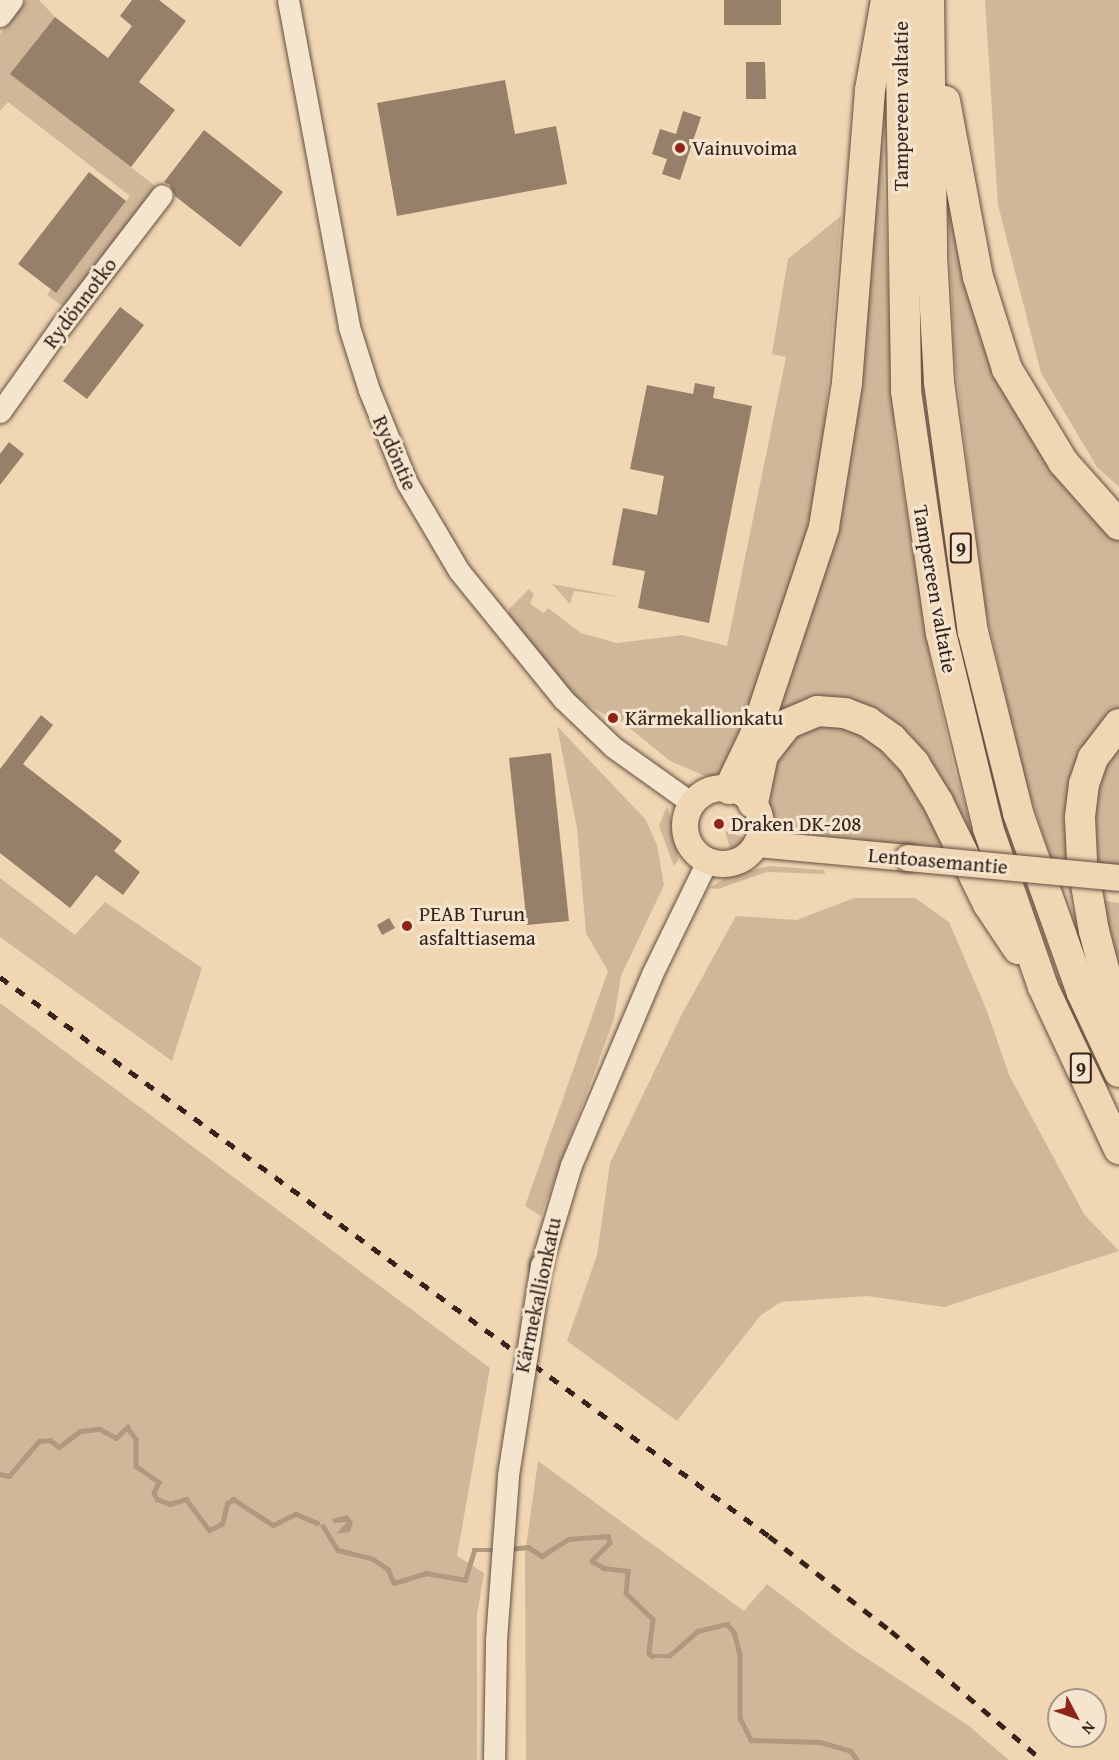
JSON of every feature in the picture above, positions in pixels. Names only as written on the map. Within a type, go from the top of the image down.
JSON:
[{"type":"highway","points":[[741,796],[755,735],[815,559],[840,446],[853,327],[870,90],[886,0]]},
{"type":"highway","name":"Tampereen valtatie","points":[[900,0],[906,391],[919,505],[941,633],[969,762],[988,828],[1043,987],[1119,1149]]},
{"type":"highway","points":[[928,0],[955,162],[978,277],[997,344],[1017,389],[1048,440],[1090,497],[1119,525]]},
{"type":"highway","name":"Tampereen valtatie","points":[[928,0],[932,256],[939,382],[973,632],[1018,813],[1082,993],[1119,1072]]},
{"type":"highway","points":[[741,796],[759,768],[770,742],[798,718],[831,711],[857,717],[880,729],[903,751],[926,783],[988,904],[1043,987]]},
{"type":"highway","points":[[1119,724],[1099,747],[1088,771],[1080,834],[1094,931],[1119,1026]]},
{"type":"main road","points":[[712,790],[741,796],[760,819],[757,844],[742,859],[731,863],[707,861],[687,838],[686,819],[693,804],[712,790]]},
{"type":"main road","name":"Lentoasemantie","points":[[757,844],[1119,878]]},
{"type":"street","points":[[0,16],[12,0]]},
{"type":"street","name":"Rydöntie","points":[[288,0],[349,327],[369,390],[407,483],[459,571],[563,699],[613,747],[693,804]]},
{"type":"street","name":"Rydönnotko","points":[[0,412],[61,326],[162,195]]},
{"type":"street","name":"Kärmekallionkatu","points":[[494,1760],[496,1640],[508,1475],[541,1265],[571,1165],[652,974],[707,861]]},
{"type":"shaded area","points":[[27,0],[39,0],[55,17],[11,74],[159,189],[64,307],[47,295],[51,289],[56,292],[130,196],[8,102],[0,111],[0,34]]},
{"type":"shaded area","points":[[985,0],[1119,0],[1119,487],[1097,467],[1041,373],[998,205]]},
{"type":"shaded area","points":[[880,92],[895,439],[931,663],[955,772],[980,855],[860,712],[766,736],[784,680]]},
{"type":"shaded area","points":[[947,178],[967,276],[1119,538],[1119,710],[1076,863],[1052,861],[1026,783],[984,603],[954,352]]},
{"type":"shaded area","points":[[841,216],[820,487],[771,653],[722,777],[710,778],[670,761],[609,711],[605,715],[575,697],[508,616],[509,609],[529,589],[534,594],[530,604],[544,613],[548,608],[581,633],[617,643],[682,635],[727,646],[786,357],[772,354],[788,259]]},
{"type":"shaded area","points":[[552,584],[624,598],[574,591],[570,604]]},
{"type":"shaded area","points":[[835,719],[894,753],[953,851],[802,834],[789,830],[774,817],[767,802],[765,781],[789,734]]},
{"type":"shaded area","points":[[557,726],[646,820],[657,845],[664,885],[621,976],[614,1019],[541,1216],[525,1206],[608,971],[586,933],[577,828]]},
{"type":"shaded area","points":[[1119,740],[1119,867],[1093,864],[1091,837],[1097,779]]},
{"type":"shaded area","points":[[667,806],[678,840],[678,860],[674,866],[659,826]]},
{"type":"shaded area","points":[[725,831],[748,839],[731,852]]},
{"type":"shaded area","points":[[769,866],[824,870],[825,874],[767,872],[718,889],[709,888],[729,876]]},
{"type":"shaded area","points":[[0,878],[75,935],[105,902],[202,968],[172,1061],[0,937]]},
{"type":"shaded area","points":[[854,898],[915,898],[949,922],[987,1011],[1009,1075],[1084,1214],[1119,1251],[944,1307],[867,1296],[781,1302],[761,1315],[677,1421],[567,1341],[597,1255],[610,1163],[682,1014],[736,916],[797,920]]},
{"type":"shaded area","points":[[1100,900],[1119,903],[1119,984]]},
{"type":"shaded area","points":[[0,1003],[490,1368],[457,1556],[484,1573],[477,1615],[477,1760],[0,1760]]},
{"type":"shaded area","points":[[538,1461],[744,1611],[767,1584],[848,1646],[969,1726],[1009,1760],[526,1760],[525,1554]]},
{"type":"shaded area","points":[[347,1515],[353,1522],[350,1532],[336,1534],[347,1522],[334,1523],[332,1519]]},
{"type":"building","points":[[132,0],[159,0],[186,21],[139,82],[175,110],[131,167],[10,74],[55,17],[108,58],[132,26],[120,16]]},
{"type":"building","points":[[724,0],[781,0],[781,25],[724,25]]},
{"type":"building","points":[[746,62],[765,62],[766,99],[746,99]]},
{"type":"building","points":[[505,80],[515,134],[556,126],[567,184],[397,216],[377,103]]},
{"type":"building","points":[[683,111],[701,117],[680,180],[662,174],[667,159],[652,154],[660,129],[676,134]]},
{"type":"building","points":[[204,130],[283,192],[240,247],[175,196],[170,185],[164,182]]},
{"type":"building","points":[[89,172],[126,201],[56,293],[18,264]]},
{"type":"building","points":[[120,307],[144,325],[87,399],[63,381]]},
{"type":"building","points":[[695,383],[715,387],[713,398],[752,406],[709,623],[638,608],[645,571],[612,565],[623,508],[657,515],[664,476],[630,469],[647,385],[693,394]]},
{"type":"building","points":[[9,442],[24,454],[0,485],[0,454]]},
{"type":"building","points":[[41,715],[53,725],[23,764],[122,841],[114,851],[140,872],[123,895],[96,875],[70,908],[0,853],[0,769]]},
{"type":"building","points":[[551,753],[569,921],[527,925],[509,758]]},
{"type":"building","points":[[389,918],[395,928],[382,935],[377,925]]},
{"type":"waterway","points":[[0,1474],[9,1476],[39,1441],[50,1440],[59,1447],[80,1431],[100,1429],[116,1438],[127,1427],[136,1439],[136,1466],[159,1482],[154,1493],[157,1499],[170,1504],[186,1499],[209,1530],[222,1524],[227,1504],[233,1499],[273,1525],[296,1514],[317,1523]]},
{"type":"waterway","points":[[323,1526],[338,1550],[373,1559],[388,1569],[394,1583],[426,1573],[465,1580],[474,1550],[498,1550]]},
{"type":"waterway","points":[[509,1549],[528,1547],[542,1556],[568,1539],[608,1536],[610,1543],[592,1561],[604,1568],[628,1571],[626,1593],[653,1619],[649,1653],[652,1656],[669,1656],[698,1631],[727,1624],[734,1632],[740,1654],[740,1718],[751,1740],[820,1742],[851,1751],[857,1760]]},
{"type":"railway","points":[[0,977],[769,1536],[891,1631],[1042,1760]]},
{"type":"place","name":"Vainuvoima","points":[[680,148]]},
{"type":"place","name":"Kärmekallionkatu","points":[[613,718]]},
{"type":"place","name":"Draken DK-208","points":[[719,824]]},
{"type":"place","name":"PEAB Turun asfalttiasema","points":[[407,926]]}]
